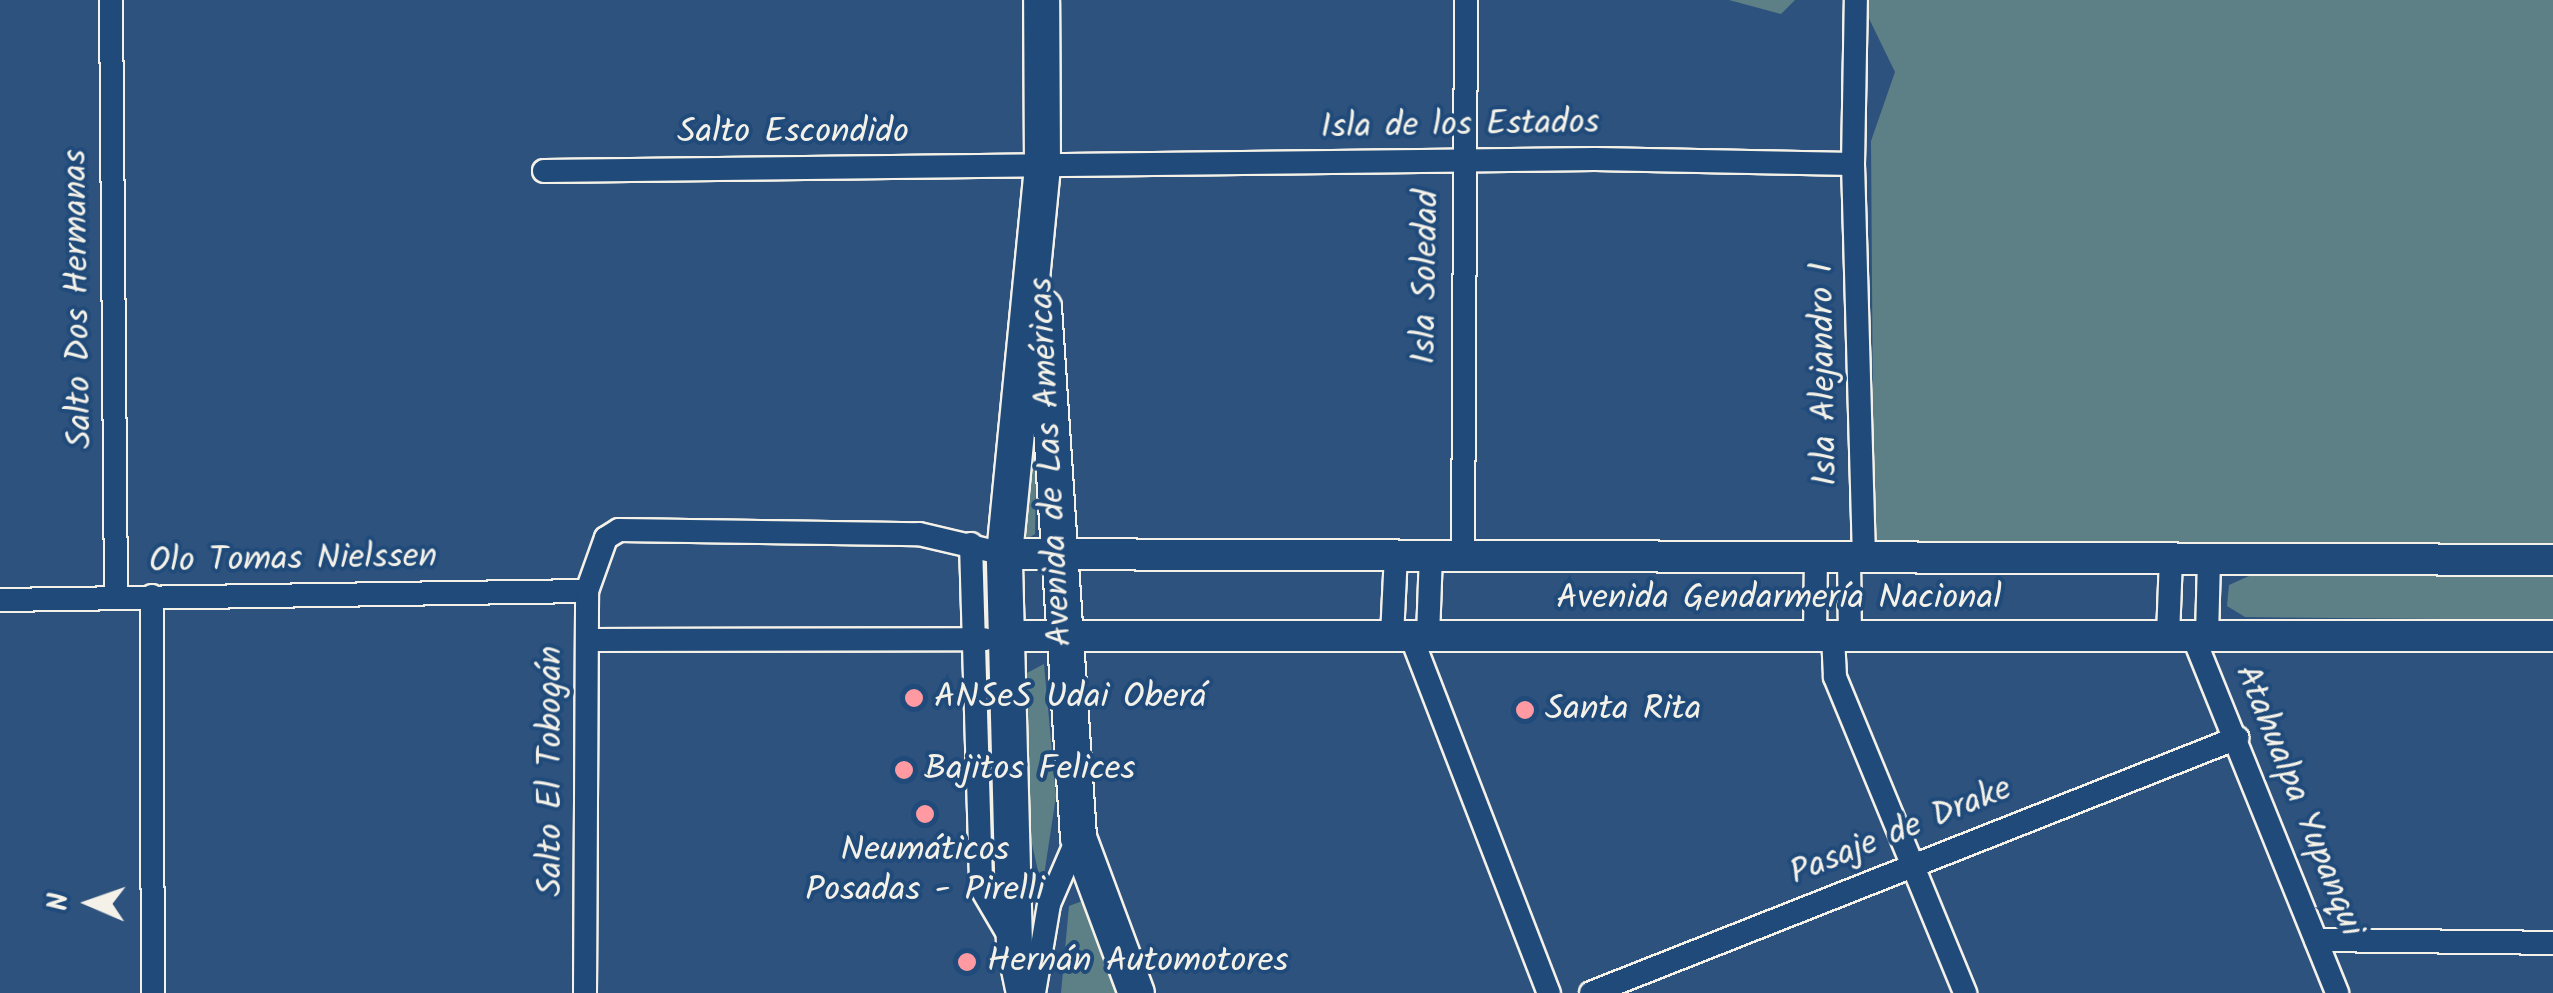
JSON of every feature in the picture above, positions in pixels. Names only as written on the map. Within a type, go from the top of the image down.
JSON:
[{"type":"main road","name":"Avenida de Las Américas","points":[[1032,987],[1014,944],[988,639],[988,549],[1038,221],[1042,168],[1041,0]]},
{"type":"main road","name":"Avenida de Las Américas","points":[[1038,221],[1064,554],[1062,636],[1078,836],[1136,993]]},
{"type":"street","name":"Salto Dos Hermanas","points":[[111,0],[116,598]]},
{"type":"street","name":"Isla Soledad","points":[[1463,556],[1466,0]]},
{"type":"street","points":[[1853,164],[1856,0]]},
{"type":"street","name":"Isla de los Estados","points":[[1042,168],[1463,160],[1853,164]]},
{"type":"street","name":"Isla Alejandro I","points":[[1833,636],[1857,557],[1853,164]]},
{"type":"street","name":"Salto Escondido","points":[[544,171],[1042,168]]},
{"type":"street","name":"Salto El Tobogán","points":[[585,993],[588,591],[597,550],[619,530],[919,534],[988,549]]},
{"type":"street","name":"Avenida Gendarmería Nacional","points":[[988,549],[1064,554],[2553,560]]},
{"type":"street","points":[[1396,555],[1410,636],[1549,993]]},
{"type":"street","points":[[1410,636],[1431,555]]},
{"type":"street","points":[[1816,557],[1833,636],[1835,677],[1965,993]]},
{"type":"street","points":[[2171,558],[2189,636]]},
{"type":"street","points":[[2189,636],[2209,558]]},
{"type":"street","name":"Olo Tomas Nielssen","points":[[0,600],[588,591]]},
{"type":"street","points":[[152,596],[153,993]]},
{"type":"street","name":"Atahualpa Yupanqui","points":[[2189,636],[2237,738],[2336,993]]},
{"type":"street","name":"Avenida Gendarmería Nacional","points":[[988,639],[2553,636]]},
{"type":"street","points":[[588,640],[988,639]]},
{"type":"street","name":"Pasaje de Drake","points":[[1591,993],[2237,738]]},
{"type":"street","points":[[1032,987],[1054,890],[1078,836]]},
{"type":"street","points":[[2316,940],[2553,943]]},
{"type":"green space","points":[[1729,0],[1795,0],[1781,14]]},
{"type":"green space","points":[[1860,0],[2553,0],[2553,550],[1874,562],[1871,141],[1895,72]]},
{"type":"green space","points":[[1038,383],[1035,534],[1022,542]]},
{"type":"green space","points":[[2249,576],[2553,576],[2553,620],[2245,617],[2227,606],[2229,585]]},
{"type":"green space","points":[[1044,664],[1056,796],[1042,889],[1030,835],[1025,674]]},
{"type":"green space","points":[[1085,900],[1104,963],[1123,993],[1061,993],[1069,906]]},
{"type":"place","name":"ANSeS Udai Oberá","points":[[914,698]]},
{"type":"place","name":"Santa Rita","points":[[1525,710]]},
{"type":"place","name":"Bajitos Felices","points":[[904,770]]},
{"type":"place","name":"Neumáticos Posadas - Pirelli","points":[[925,814]]},
{"type":"place","name":"Hernán Automotores","points":[[967,962]]}]
